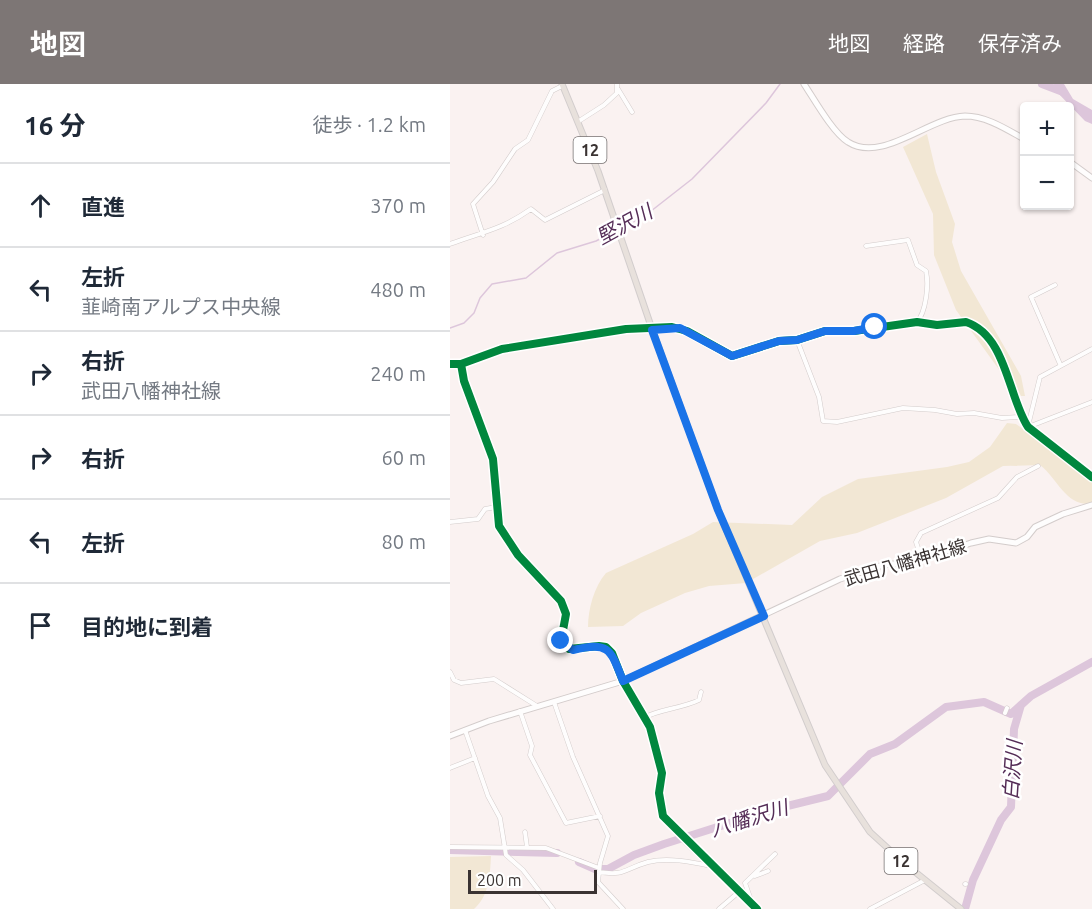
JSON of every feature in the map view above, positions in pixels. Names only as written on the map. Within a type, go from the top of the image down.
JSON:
[{"type":"main road","points":[[804,84],[843,138],[858,146],[882,146],[938,123],[963,116],[982,119],[1020,137]]},
{"type":"main road","name":"12","points":[[563,85],[605,190],[652,330],[718,510],[830,773],[852,808],[886,848],[960,908]]},
{"type":"main road","points":[[1074,165],[1092,178]]},
{"type":"main road","name":"武田八幡神社線","points":[[450,736],[520,711],[623,681],[840,579],[883,566],[922,560],[989,539],[1016,543],[1044,523],[1092,505]]},
{"type":"main road","points":[[534,571],[561,601],[566,614],[561,641],[573,650],[606,647],[612,653],[623,681]]},
{"type":"main road","points":[[659,760],[661,810],[668,824],[740,890],[757,909]]},
{"type":"street","points":[[483,235],[473,204],[493,182],[515,149],[528,141],[552,91],[563,85]]},
{"type":"street","points":[[579,121],[604,105],[617,86],[632,112]]},
{"type":"street","points":[[450,244],[483,235],[511,223],[531,209],[545,220],[605,190]]},
{"type":"street","points":[[866,246],[908,240],[917,265],[926,271],[928,283],[922,316],[917,322]]},
{"type":"street","points":[[1055,285],[1030,297],[1060,364]]},
{"type":"street","points":[[450,363],[461,364],[502,350],[626,329],[680,328],[732,356],[779,341],[797,340],[825,331],[854,331],[917,322],[937,325],[966,322],[978,328],[1007,369],[1020,417],[1028,427],[1092,477]]},
{"type":"street","points":[[797,340],[819,397],[823,421],[837,422],[903,408],[957,414],[974,413],[1002,418],[1020,417]]},
{"type":"street","points":[[1028,427],[1040,377],[1060,364],[1092,349]]},
{"type":"street","points":[[461,364],[464,381],[494,459],[495,507],[499,526],[518,555],[534,571]]},
{"type":"street","points":[[1028,427],[1092,402]]},
{"type":"street","points":[[922,560],[916,542],[921,533],[998,498],[1017,477],[1038,466]]},
{"type":"street","points":[[450,522],[478,519],[485,509],[495,507]]},
{"type":"street","points":[[450,672],[454,680],[461,683],[494,679],[537,706]]},
{"type":"street","points":[[623,681],[646,717],[659,760]]},
{"type":"street","points":[[646,717],[652,713],[671,711],[695,702],[699,700],[701,692]]},
{"type":"street","points":[[554,702],[573,757],[600,816],[608,842],[598,870],[598,882],[623,909]]},
{"type":"street","points":[[1005,713],[1006,708]]},
{"type":"street","points":[[520,711],[532,746],[530,755],[566,823],[600,816]]},
{"type":"street","points":[[465,730],[488,796],[500,818],[506,849],[554,909]]},
{"type":"street","points":[[450,768],[475,758]]},
{"type":"street","points":[[525,832],[527,847]]},
{"type":"street","points":[[450,847],[506,849],[527,847],[561,851],[598,870],[617,875],[649,861],[678,861],[713,866]]},
{"type":"street","points":[[751,901],[745,887],[775,854]]},
{"type":"street","points":[[750,879],[768,871]]},
{"type":"street","points":[[870,909],[925,880]]},
{"type":"street","points":[[719,909],[740,890]]},
{"type":"shaded area","points":[[1054,84],[1064,84],[1073,99],[1092,110],[1092,124],[1085,121],[1074,110],[1074,102],[1067,102],[1055,90]]},
{"type":"shaded area","points":[[927,134],[936,172],[955,224],[952,242],[961,271],[1021,376],[1025,396],[1021,396],[1015,384],[1008,382],[956,310],[934,255],[933,214],[903,147]]},
{"type":"shaded area","points":[[1007,423],[1016,424],[1092,477],[1092,504],[1075,501],[1040,465],[1003,466],[946,498],[857,533],[820,541],[746,583],[709,586],[685,593],[641,613],[623,626],[588,627],[592,598],[606,573],[693,534],[713,522],[792,525],[822,497],[858,479],[969,462],[990,447]]},
{"type":"shaded area","points":[[491,856],[488,885],[479,904],[474,909],[450,909],[450,857]]},
{"type":"waterway","name":"堅沢川","points":[[450,328],[464,323],[474,313],[480,298],[492,284],[526,278],[557,253],[596,241],[646,215],[692,179],[766,103],[780,84]]},
{"type":"waterway","name":"堅沢川","points":[[1042,84],[1063,92]]},
{"type":"waterway","name":"八幡沢川","points":[[579,862],[595,869],[608,869],[634,855],[664,844],[771,810],[828,796],[870,754],[895,744],[946,707],[984,702],[1011,714],[1031,696],[1092,662]]},
{"type":"waterway","name":"白沢川","points":[[965,909],[973,880],[1001,820],[1011,807],[1014,729],[1021,705]]},
{"type":"waterway","name":"八幡沢川","points":[[450,850],[557,853]]},
{"type":"cycle path","points":[[450,364],[461,364],[502,349],[626,329],[672,327],[687,331],[732,356],[779,341],[797,340],[825,331],[854,331],[917,322],[937,325],[966,322],[980,329],[998,353],[1028,427],[1092,477]]},
{"type":"cycle path","points":[[461,364],[464,381],[493,459],[499,526],[518,555],[561,601],[566,614],[561,641],[569,649],[599,646],[606,647],[612,653],[623,681],[650,727],[662,773],[659,793],[663,816],[757,909]]},
{"type":"route","points":[[561,641],[573,650],[606,647],[612,653],[623,681],[764,616],[718,510],[652,330],[680,328],[732,356],[779,341],[797,340],[825,331],[854,331],[875,327]]}]
